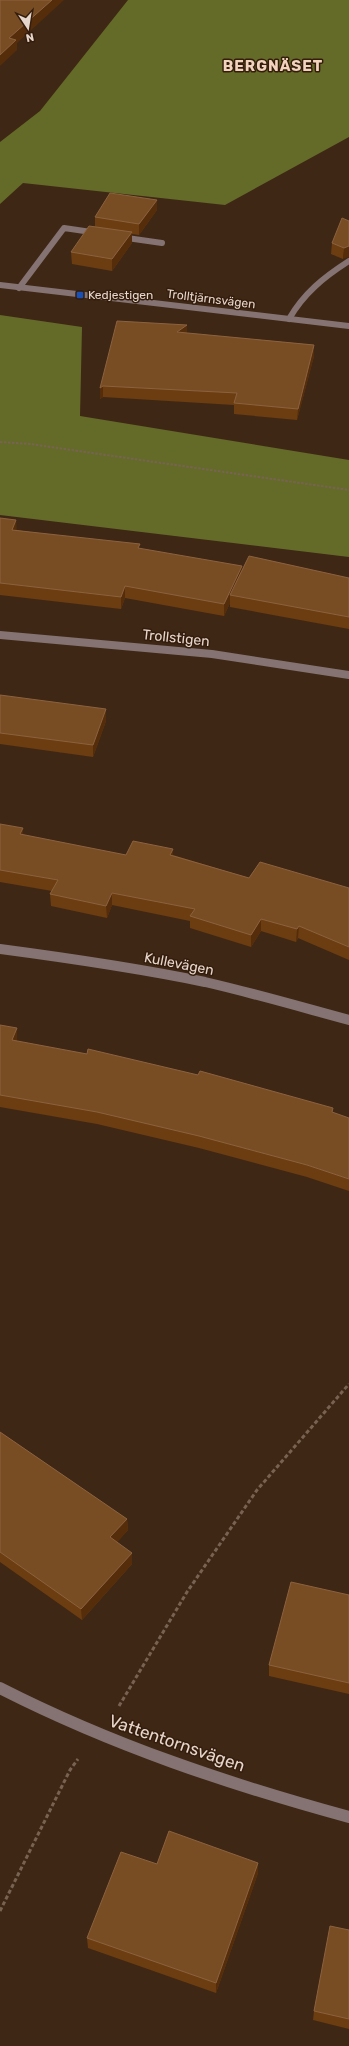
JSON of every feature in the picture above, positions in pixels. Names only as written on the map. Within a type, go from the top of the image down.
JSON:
[{"type":"street","points":[[19,288],[64,228],[162,243]]},
{"type":"street","points":[[289,319],[298,301],[314,285],[349,261]]},
{"type":"street","name":"Trolltjärnsvägen","points":[[0,285],[349,326]]},
{"type":"street","name":"Trollstigen","points":[[0,635],[212,654],[349,675]]},
{"type":"street","name":"Kullevägen","points":[[0,949],[81,960],[184,978],[268,997],[349,1020]]},
{"type":"street","name":"Vattentornsvägen","points":[[0,1688],[32,1705],[97,1734],[207,1774],[307,1806],[349,1817]]},
{"type":"path","points":[[0,442],[30,444],[349,490]]},
{"type":"path","points":[[0,1911],[70,1770],[117,1709],[187,1592],[257,1490],[349,1384]]},
{"type":"green space","points":[[128,0],[349,0],[349,137],[225,205],[23,183],[0,204],[0,142],[40,111]]},
{"type":"green space","points":[[0,315],[82,327],[80,416],[349,460],[349,557],[0,515]]},
{"type":"building","points":[[0,0],[52,0],[9,38],[16,40],[0,55]]},
{"type":"building","points":[[110,193],[157,200],[139,224],[95,217]]},
{"type":"building","points":[[342,218],[349,221],[349,246],[344,248],[332,243]]},
{"type":"building","points":[[89,226],[132,232],[112,259],[71,252]]},
{"type":"building","points":[[117,321],[187,325],[177,332],[314,345],[298,409],[234,403],[237,393],[103,386],[100,388]]},
{"type":"building","points":[[0,518],[16,520],[12,530],[140,544],[138,548],[242,566],[224,604],[125,586],[121,597],[0,583]]},
{"type":"building","points":[[249,556],[349,578],[349,617],[230,595]]},
{"type":"building","points":[[0,695],[106,709],[93,745],[0,733]]},
{"type":"building","points":[[0,824],[23,828],[20,834],[126,855],[133,841],[173,849],[170,855],[249,878],[260,862],[349,888],[349,947],[299,926],[297,929],[261,919],[251,935],[190,916],[195,909],[112,893],[106,906],[50,894],[58,880],[0,870]]},
{"type":"building","points":[[0,1025],[17,1028],[12,1040],[87,1054],[88,1049],[198,1075],[200,1071],[333,1108],[332,1112],[349,1118],[349,1179],[307,1165],[199,1136],[97,1112],[0,1095]]},
{"type":"building","points":[[0,1432],[127,1519],[110,1537],[132,1553],[81,1609],[0,1552]]},
{"type":"building","points":[[291,1582],[349,1595],[349,1683],[269,1665]]},
{"type":"building","points":[[169,1831],[258,1863],[216,1983],[87,1938],[121,1852],[157,1864]]},
{"type":"building","points":[[330,1926],[349,1930],[349,2019],[314,2011]]},
{"type":"place","name":"Kedjestigen","points":[[80,295]]},
{"type":"district","name":"BERGNÄSET","points":[[273,66]]}]
